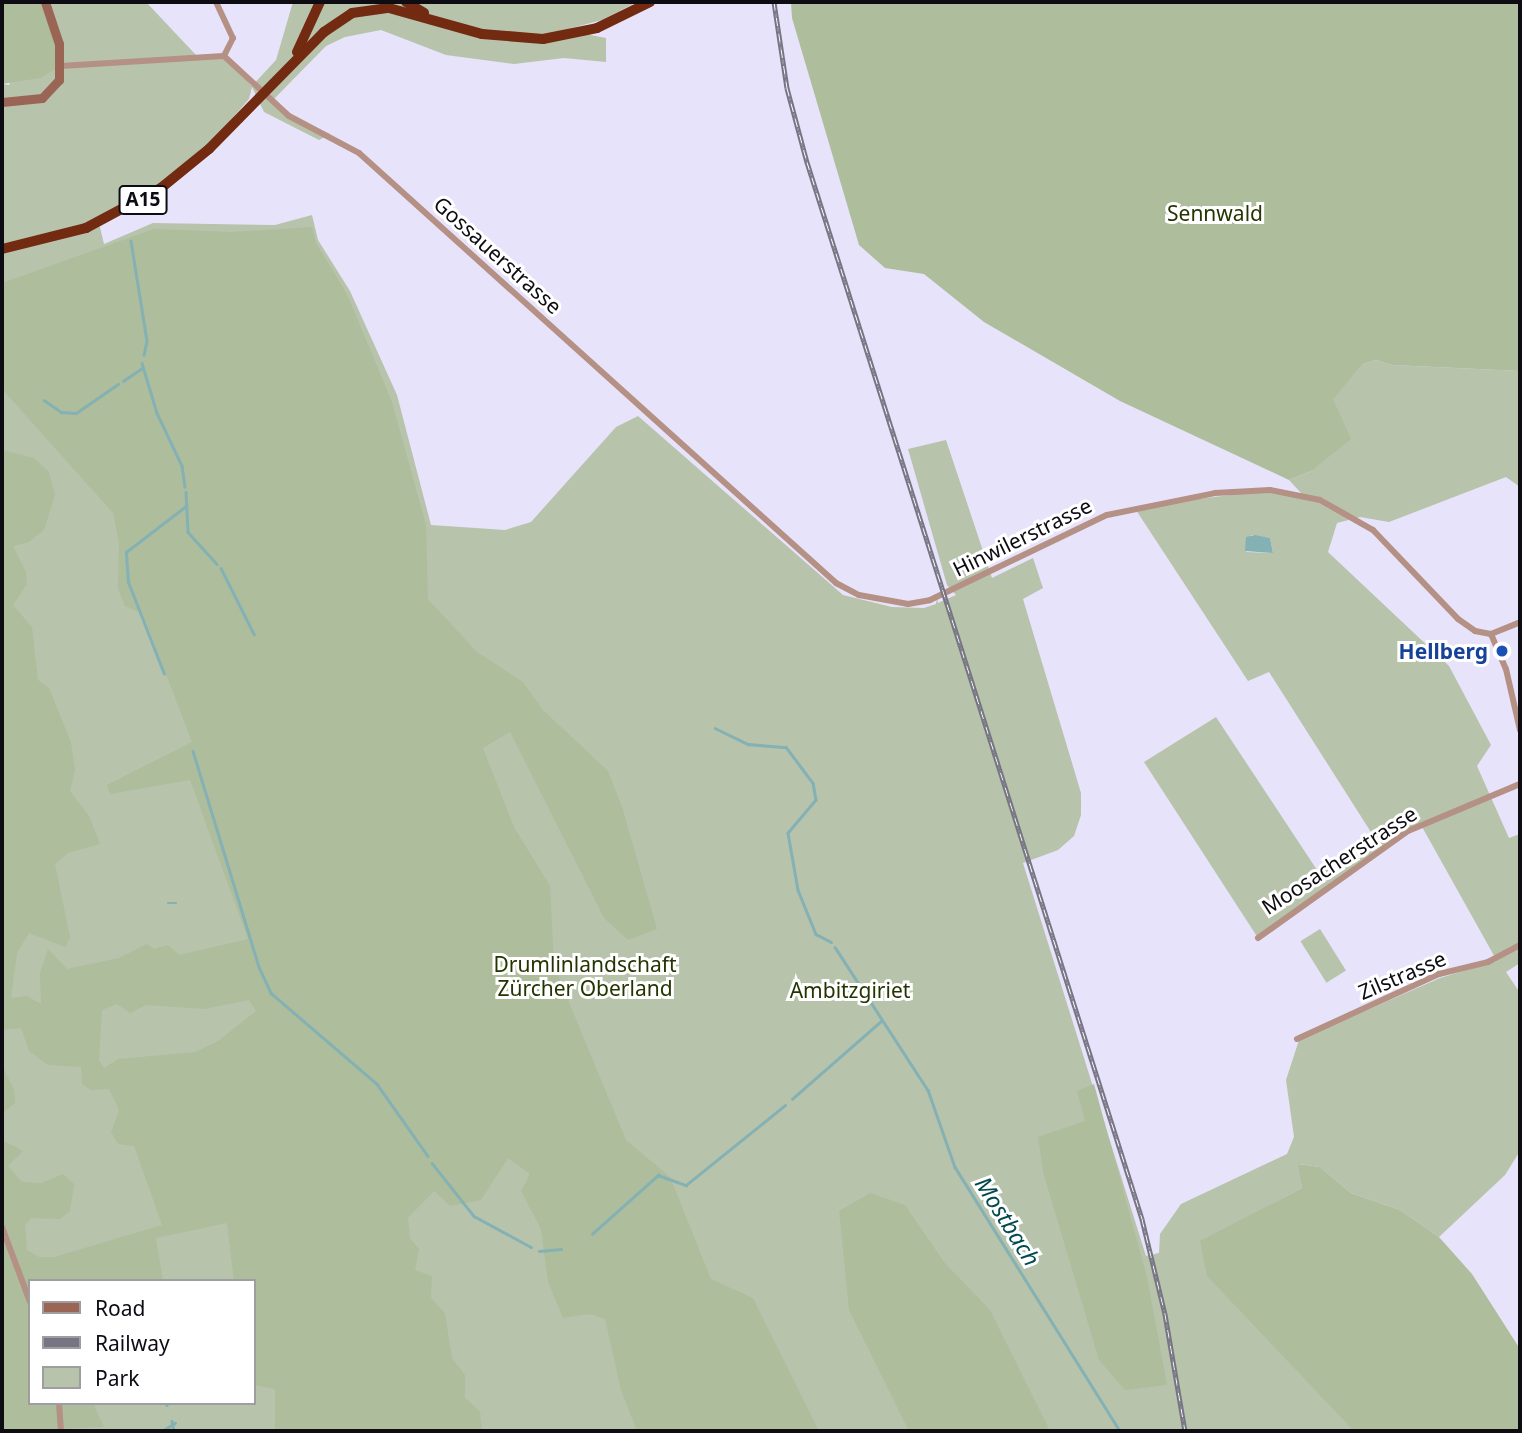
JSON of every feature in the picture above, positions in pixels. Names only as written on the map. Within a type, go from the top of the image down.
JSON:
[{"type":"highway","name":"A15","points":[[285,68],[309,33],[320,2]]},
{"type":"highway","name":"A15","points":[[406,2],[461,29]]},
{"type":"highway","name":"A15","points":[[2,249],[74,233],[150,195],[209,149],[285,68],[328,28],[352,13],[389,8],[461,29],[513,38],[561,37],[609,24],[650,2]]},
{"type":"street","points":[[2,102],[42,98],[59,80],[61,66],[45,2]]},
{"type":"street","points":[[61,66],[224,56],[233,38],[216,2]]},
{"type":"street","name":"Gossauerstrasse","points":[[224,56],[272,101],[359,153],[836,583],[881,602],[908,604],[944,594]]},
{"type":"street","name":"Hinwilerstrasse","points":[[944,594],[1107,515],[1215,493],[1270,490],[1320,500],[1374,530],[1458,619],[1475,631],[1491,634]]},
{"type":"street","points":[[1520,622],[1491,634],[1519,715],[1520,730]]},
{"type":"street","name":"Moosacherstrasse","points":[[1258,937],[1408,831],[1520,784]]},
{"type":"street","name":"Zilstrasse","points":[[1297,1039],[1438,974],[1488,962],[1520,945]]},
{"type":"street","points":[[2,1227],[28,1297]]},
{"type":"street","points":[[58,1405],[61,1431]]},
{"type":"green space","points":[[2,2],[45,2],[61,66],[40,78],[2,84]]},
{"type":"green space","name":"Drumlinlandschaft Zürcher Oberland","points":[[45,2],[146,2],[196,55],[224,56],[252,86],[276,60],[293,2],[637,2],[602,20],[564,30],[606,38],[606,62],[564,58],[514,64],[446,55],[381,30],[345,37],[326,46],[272,101],[290,116],[330,134],[319,140],[264,112],[252,87],[249,99],[192,164],[99,223],[104,244],[153,223],[275,225],[312,215],[318,240],[350,291],[397,395],[431,525],[505,530],[531,522],[616,427],[638,416],[843,595],[892,607],[924,608],[936,604],[937,598],[938,603],[956,595],[947,585],[908,449],[946,440],[992,578],[1033,558],[1043,588],[1023,599],[1081,793],[1081,815],[1074,836],[1058,850],[1023,863],[1146,1256],[1159,1253],[1160,1234],[1181,1204],[1287,1154],[1294,1137],[1286,1080],[1299,1040],[1440,978],[1497,961],[1421,825],[1258,938],[1144,762],[1216,717],[1317,870],[1376,840],[1269,672],[1248,681],[1134,507],[1270,490],[1302,494],[1289,480],[1311,471],[1332,399],[1363,364],[1376,360],[1392,365],[1520,371],[1520,487],[1506,477],[1389,522],[1360,517],[1337,523],[1328,552],[1449,666],[1491,745],[1477,766],[1509,838],[1520,834],[1520,963],[1506,972],[1520,993],[1520,1151],[1505,1175],[1439,1237],[1400,1210],[1351,1193],[1320,1167],[1299,1164],[1302,1188],[1202,1241],[1383,1431],[278,1431],[275,1404],[275,1431],[2,1431],[2,84],[9,85]],"holes":[[[1251,535],[1270,538],[1273,553],[1246,552]]]},
{"type":"green space","name":"Sennwald","points":[[791,2],[1520,2],[1520,371],[1392,365],[1376,360],[1363,364],[1333,399],[1351,439],[1311,471],[1289,480],[1120,401],[984,322],[924,274],[885,268],[859,245],[792,18]]},
{"type":"green space","points":[[312,227],[316,243],[347,294],[392,402],[426,525],[428,599],[477,652],[523,682],[543,710],[608,771],[623,810],[657,929],[628,940],[604,918],[510,732],[483,748],[514,827],[550,886],[554,966],[626,1140],[670,1177],[711,1279],[753,1298],[819,1431],[637,1431],[621,1390],[605,1319],[590,1314],[563,1318],[548,1282],[541,1229],[521,1191],[530,1174],[508,1158],[481,1200],[450,1206],[434,1191],[408,1218],[410,1238],[419,1249],[415,1270],[432,1276],[431,1298],[445,1313],[452,1358],[465,1375],[465,1398],[480,1411],[482,1431],[275,1431],[275,1389],[256,1385],[256,1279],[234,1279],[227,1223],[156,1238],[163,1279],[28,1279],[28,1405],[94,1405],[104,1427],[2,1431],[2,1140],[23,1151],[8,1166],[22,1182],[41,1183],[63,1174],[74,1184],[70,1211],[60,1219],[31,1218],[25,1225],[27,1250],[39,1257],[54,1257],[162,1225],[134,1146],[118,1144],[111,1132],[119,1110],[109,1089],[91,1090],[82,1084],[81,1067],[48,1065],[29,1051],[21,1028],[2,1030],[2,450],[34,458],[49,472],[55,495],[44,530],[29,542],[13,546],[26,572],[27,584],[13,605],[32,627],[38,680],[49,688],[71,742],[75,770],[70,791],[89,816],[100,844],[68,853],[55,864],[70,937],[65,947],[29,933],[17,953],[11,998],[27,996],[41,1004],[40,973],[48,949],[67,969],[119,958],[147,944],[154,949],[168,945],[179,955],[248,939],[190,780],[110,794],[107,785],[192,742],[143,614],[125,606],[118,589],[119,542],[113,513],[2,389],[2,283],[154,229],[232,232]],"holes":[[[249,1000],[256,1011],[218,1041],[195,1052],[118,1059],[104,1068],[99,1060],[102,1010],[117,1004],[130,1013],[146,1005],[204,1009]]]},
{"type":"green space","points":[[1320,929],[1346,971],[1326,983],[1300,941]]},
{"type":"green space","points":[[2,1066],[14,1089],[15,1103],[2,1113]]},
{"type":"green space","points":[[1094,1084],[1147,1277],[1167,1385],[1125,1390],[1099,1360],[1043,1172],[1038,1137],[1085,1121],[1077,1091]]},
{"type":"green space","points":[[1298,1164],[1320,1167],[1351,1193],[1400,1210],[1439,1237],[1472,1274],[1520,1349],[1520,1431],[1354,1431],[1207,1276],[1200,1241],[1302,1188]]},
{"type":"green space","points":[[870,1193],[905,1205],[944,1262],[990,1310],[1050,1431],[909,1431],[849,1310],[839,1211]]},
{"type":"shaded area","points":[[1255,535],[1270,538],[1273,553],[1245,551],[1246,537]]},
{"type":"waterway","points":[[131,241],[147,341],[144,355]]},
{"type":"waterway","points":[[142,363],[157,413],[182,466],[185,487]]},
{"type":"waterway","points":[[123,381],[142,368]]},
{"type":"waterway","points":[[44,400],[61,412],[76,413],[118,384]]},
{"type":"waterway","points":[[186,492],[188,532],[217,564]]},
{"type":"waterway","points":[[164,674],[128,582],[126,552],[186,506]]},
{"type":"waterway","points":[[221,568],[254,634]]},
{"type":"waterway","name":"Mostbach","points":[[715,728],[748,744],[786,747],[813,783],[816,800],[788,833],[798,890],[816,934],[831,942]]},
{"type":"waterway","points":[[193,751],[259,967],[271,993],[377,1084],[428,1156]]},
{"type":"waterway","points":[[168,903],[176,903]]},
{"type":"waterway","name":"Mostbach","points":[[835,947],[928,1090],[955,1167],[1120,1431]]},
{"type":"waterway","name":"Mostbach","points":[[792,1099],[881,1021]]},
{"type":"waterway","name":"Mostbach","points":[[592,1234],[658,1175],[686,1185],[785,1105]]},
{"type":"waterway","points":[[432,1163],[474,1216],[531,1247]]},
{"type":"waterway","points":[[539,1251],[561,1249]]},
{"type":"waterway","points":[[172,1421],[174,1431]]},
{"type":"waterway","points":[[162,1431],[175,1423]]},
{"type":"railway","points":[[774,2],[787,88],[807,162],[1142,1219],[1165,1314],[1185,1431]]},
{"type":"place","name":"Hellberg","points":[[1502,651]]},
{"type":"park label","name":"Ambitzgiriet","points":[[850,990]]}]
